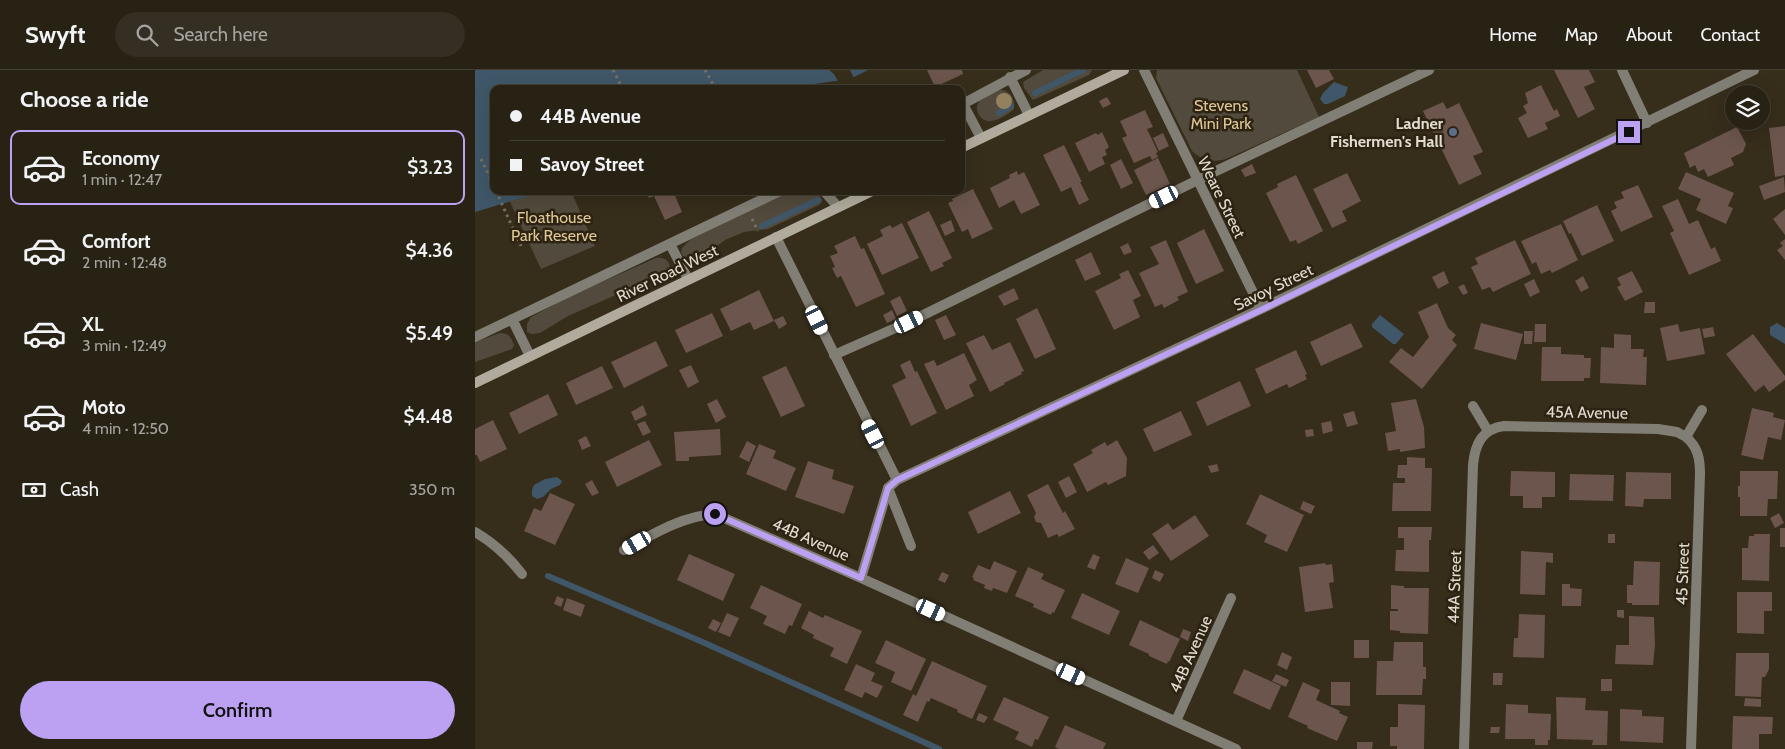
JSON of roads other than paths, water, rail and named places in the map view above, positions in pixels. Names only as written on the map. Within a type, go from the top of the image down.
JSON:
[{"type":"street","points":[[965,103],[1010,77],[1026,70]]},
{"type":"street","points":[[965,146],[1029,115],[1105,74],[1124,70]]},
{"type":"street","name":"Weare Street","points":[[1144,70],[1261,310]]},
{"type":"street","points":[[834,355],[909,322],[1198,180],[1429,70]]},
{"type":"street","points":[[1622,70],[1647,123]]},
{"type":"street","name":"Savoy Street","points":[[888,488],[897,480],[1261,310],[1754,70]]},
{"type":"street","points":[[1010,77],[1029,115]]},
{"type":"street","points":[[965,110],[981,138]]},
{"type":"street","points":[[475,337],[773,195]]},
{"type":"street","points":[[828,195],[838,207]]},
{"type":"street","name":"River Road West","points":[[475,382],[864,195]]},
{"type":"street","points":[[776,237],[897,480]]},
{"type":"street","points":[[670,244],[688,279]]},
{"type":"street","points":[[512,319],[530,356]]},
{"type":"street","points":[[1473,406],[1487,431]]},
{"type":"street","points":[[1686,437],[1702,410]]},
{"type":"street","name":"45A Avenue","points":[[1487,431],[1495,427],[1504,426],[1659,429],[1677,432],[1686,437]]},
{"type":"street","name":"44A Street","points":[[1463,749],[1473,464],[1477,445],[1487,431]]},
{"type":"street","name":"45 Street","points":[[1686,437],[1692,442],[1700,460],[1691,749]]},
{"type":"street","points":[[888,488],[911,546]]},
{"type":"street","points":[[861,578],[888,488]]},
{"type":"street","name":"44B Avenue","points":[[624,550],[689,518],[715,514],[861,578],[1236,749]]},
{"type":"street","points":[[475,532],[499,547],[522,574]]},
{"type":"street","name":"44B Avenue","points":[[1176,721],[1231,598]]},
{"type":"water","points":[[475,70],[868,70],[850,79],[807,85],[490,85],[490,195],[532,195],[475,212]]},
{"type":"water","points":[[1334,82],[1348,87],[1345,96],[1324,104],[1320,99]]},
{"type":"water","points":[[1380,315],[1404,334],[1396,344],[1393,344],[1372,327],[1372,324]]},
{"type":"water","points":[[1777,323],[1785,328],[1785,344],[1770,335],[1770,327]]},
{"type":"water","points":[[557,477],[562,481],[560,485],[551,489],[543,497],[537,499],[532,496],[534,485],[545,479]]},
{"type":"waterway","points":[[1035,93],[1083,70]]},
{"type":"waterway","points":[[999,113],[1011,106]]},
{"type":"waterway","points":[[762,226],[818,200]]},
{"type":"waterway","points":[[548,576],[698,640],[939,749]]},
{"type":"place","name":"Ladner Fishermen's Hall","points":[[1453,132]]},
{"type":"park label","name":"Stevens Mini Park","points":[[1221,114]]},
{"type":"park label","name":"Floathouse Park Reserve","points":[[554,226]]}]
